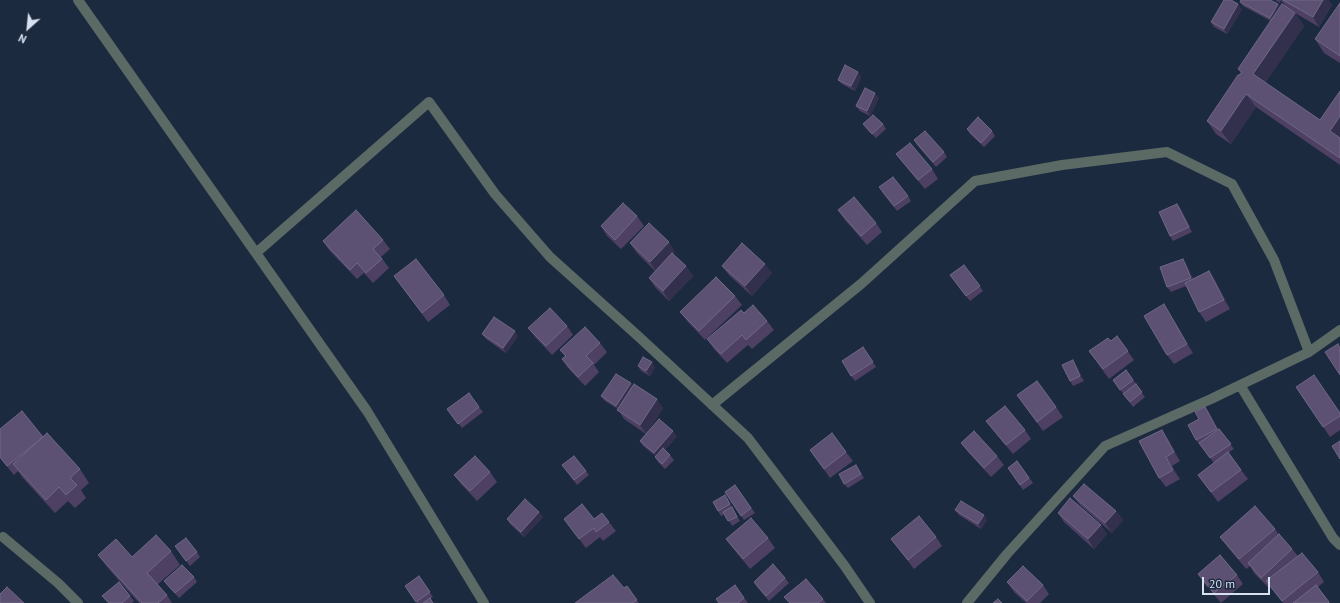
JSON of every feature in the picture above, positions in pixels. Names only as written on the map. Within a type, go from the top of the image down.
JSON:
[{"type":"street","points":[[78,0],[367,411],[484,603]]},
{"type":"street","points":[[256,253],[429,102],[495,194],[550,257],[632,330],[748,438],[844,565],[870,603]]},
{"type":"street","points":[[712,404],[861,284],[975,181],[1062,165],[1167,152],[1232,184],[1274,260],[1309,352]]},
{"type":"street","points":[[967,603],[1007,554],[1105,446],[1309,352],[1340,330]]},
{"type":"street","points":[[1240,385],[1333,538],[1340,545]]},
{"type":"street","points":[[3,537],[58,583],[78,603]]},
{"type":"building","points":[[1224,0],[1231,0],[1238,4],[1224,29],[1211,22]]},
{"type":"building","points":[[1241,0],[1270,0],[1278,4],[1270,18],[1240,2]]},
{"type":"building","points":[[1283,0],[1323,0],[1313,17]]},
{"type":"building","points":[[1340,3],[1340,56],[1315,39]]},
{"type":"building","points":[[1282,4],[1295,13],[1253,74],[1320,120],[1340,91],[1340,116],[1330,131],[1340,138],[1340,158],[1246,94],[1221,131],[1207,121],[1238,75],[1242,72],[1238,69]]},
{"type":"building","points":[[845,65],[858,72],[851,86],[838,80]]},
{"type":"building","points":[[865,88],[875,93],[867,111],[856,106]]},
{"type":"building","points":[[873,115],[883,124],[872,134],[863,124]]},
{"type":"building","points":[[978,117],[992,131],[981,143],[967,129]]},
{"type":"building","points":[[925,131],[944,152],[933,162],[914,140]]},
{"type":"building","points":[[910,143],[932,169],[918,180],[896,154]]},
{"type":"building","points":[[893,177],[908,196],[894,206],[879,187]]},
{"type":"building","points":[[854,197],[876,223],[861,236],[838,210]]},
{"type":"building","points":[[623,203],[637,216],[615,240],[601,226]]},
{"type":"building","points":[[1177,204],[1189,227],[1170,236],[1159,212]]},
{"type":"building","points":[[356,210],[383,240],[373,249],[382,259],[366,273],[357,263],[350,270],[323,241]]},
{"type":"building","points":[[649,223],[669,242],[650,262],[630,243]]},
{"type":"building","points":[[742,243],[765,264],[745,286],[722,266]]},
{"type":"building","points":[[672,253],[686,266],[663,291],[649,278]]},
{"type":"building","points":[[416,259],[444,295],[422,313],[394,276]]},
{"type":"building","points":[[1183,259],[1191,278],[1167,287],[1160,267]]},
{"type":"building","points":[[964,265],[980,286],[966,296],[950,275]]},
{"type":"building","points":[[1209,271],[1224,300],[1199,312],[1185,283]]},
{"type":"building","points":[[716,277],[735,296],[699,331],[680,312]]},
{"type":"building","points":[[1164,304],[1187,344],[1167,355],[1144,316]]},
{"type":"building","points":[[753,305],[767,321],[746,340],[742,335],[721,354],[707,339],[741,310],[744,313]]},
{"type":"building","points":[[550,308],[567,326],[546,346],[528,328]]},
{"type":"building","points":[[494,317],[515,331],[503,348],[482,334]]},
{"type":"building","points":[[585,327],[600,343],[586,356],[593,363],[578,377],[562,359],[566,356],[560,350]]},
{"type":"building","points":[[1117,336],[1128,351],[1103,369],[1089,351],[1108,338],[1111,341]]},
{"type":"building","points":[[1338,344],[1340,348],[1340,375],[1325,352]]},
{"type":"building","points":[[863,347],[873,362],[851,376],[842,361]]},
{"type":"building","points":[[643,357],[652,362],[646,371],[638,366]]},
{"type":"building","points":[[1073,360],[1080,376],[1070,381],[1062,365]]},
{"type":"building","points":[[1126,370],[1133,380],[1120,390],[1113,380]]},
{"type":"building","points":[[616,374],[631,383],[616,406],[601,396]]},
{"type":"building","points":[[1314,375],[1340,413],[1340,416],[1323,427],[1296,387]]},
{"type":"building","points":[[1037,381],[1056,407],[1037,422],[1017,395]]},
{"type":"building","points":[[634,384],[657,399],[640,425],[617,410]]},
{"type":"building","points":[[1136,384],[1142,392],[1130,402],[1123,394]]},
{"type":"building","points":[[469,393],[479,407],[458,424],[447,409]]},
{"type":"building","points":[[1005,406],[1025,430],[1006,445],[986,421]]},
{"type":"building","points":[[1205,407],[1217,429],[1196,440],[1188,425],[1199,419],[1195,412]]},
{"type":"building","points":[[22,411],[43,437],[7,466],[0,457],[0,429]]},
{"type":"building","points":[[659,419],[673,431],[654,453],[640,441]]},
{"type":"building","points":[[1219,429],[1231,444],[1210,458],[1199,443]]},
{"type":"building","points":[[1162,430],[1174,452],[1166,457],[1173,470],[1159,478],[1139,441]]},
{"type":"building","points":[[974,431],[997,456],[984,468],[961,443]]},
{"type":"building","points":[[47,433],[80,469],[70,478],[77,485],[66,495],[59,487],[46,500],[13,464]]},
{"type":"building","points":[[832,433],[846,452],[824,469],[810,450]]},
{"type":"building","points":[[1340,441],[1340,459],[1332,446]]},
{"type":"building","points":[[663,448],[670,455],[662,464],[655,457]]},
{"type":"building","points":[[1228,452],[1241,470],[1211,492],[1198,475]]},
{"type":"building","points":[[475,456],[490,472],[470,491],[454,475]]},
{"type":"building","points":[[574,456],[586,471],[574,480],[562,465]]},
{"type":"building","points":[[1017,461],[1029,478],[1020,485],[1008,468]]},
{"type":"building","points":[[856,465],[861,474],[844,484],[839,474]]},
{"type":"building","points":[[1084,484],[1116,511],[1105,523],[1073,496]]},
{"type":"building","points":[[735,485],[751,508],[741,516],[725,492]]},
{"type":"building","points":[[725,495],[730,504],[718,511],[713,502]]},
{"type":"building","points":[[1070,498],[1101,525],[1088,539],[1058,513]]},
{"type":"building","points":[[525,499],[539,512],[521,532],[507,519]]},
{"type":"building","points":[[961,501],[984,515],[978,524],[955,510]]},
{"type":"building","points":[[582,504],[594,519],[602,513],[609,522],[596,532],[594,528],[579,539],[564,519]]},
{"type":"building","points":[[1255,506],[1275,529],[1239,559],[1220,537]]},
{"type":"building","points":[[732,507],[737,517],[728,521],[723,512]]},
{"type":"building","points":[[919,516],[936,537],[908,560],[891,539]]},
{"type":"building","points":[[751,518],[768,538],[743,559],[726,539]]},
{"type":"building","points":[[1279,534],[1292,549],[1261,578],[1248,563]]},
{"type":"building","points":[[156,535],[171,551],[147,573],[167,595],[158,603],[142,603],[98,555],[116,539],[132,557]]},
{"type":"building","points":[[186,538],[197,552],[186,561],[175,546]]},
{"type":"building","points":[[1302,553],[1318,572],[1282,601],[1266,581]]},
{"type":"building","points":[[1220,555],[1237,575],[1214,593],[1198,574]]},
{"type":"building","points":[[773,564],[785,578],[766,596],[754,582]]},
{"type":"building","points":[[182,565],[194,577],[175,593],[164,581]]},
{"type":"building","points":[[1023,566],[1043,585],[1027,601],[1007,582]]},
{"type":"building","points":[[613,575],[624,588],[627,586],[637,600],[632,603],[575,603]]},
{"type":"building","points":[[419,576],[430,592],[416,602],[405,586]]},
{"type":"building","points":[[806,579],[823,599],[818,603],[790,603],[784,597]]},
{"type":"building","points":[[119,582],[130,596],[122,603],[109,603],[102,596]]},
{"type":"building","points":[[735,585],[744,598],[738,603],[719,603],[716,599]]},
{"type":"building","points":[[1316,585],[1329,602],[1328,603],[1293,603]]},
{"type":"building","points":[[7,587],[24,603],[0,603],[0,594]]},
{"type":"building","points":[[430,598],[433,603],[423,603]]},
{"type":"building","points":[[998,599],[1002,603],[993,603]]}]
